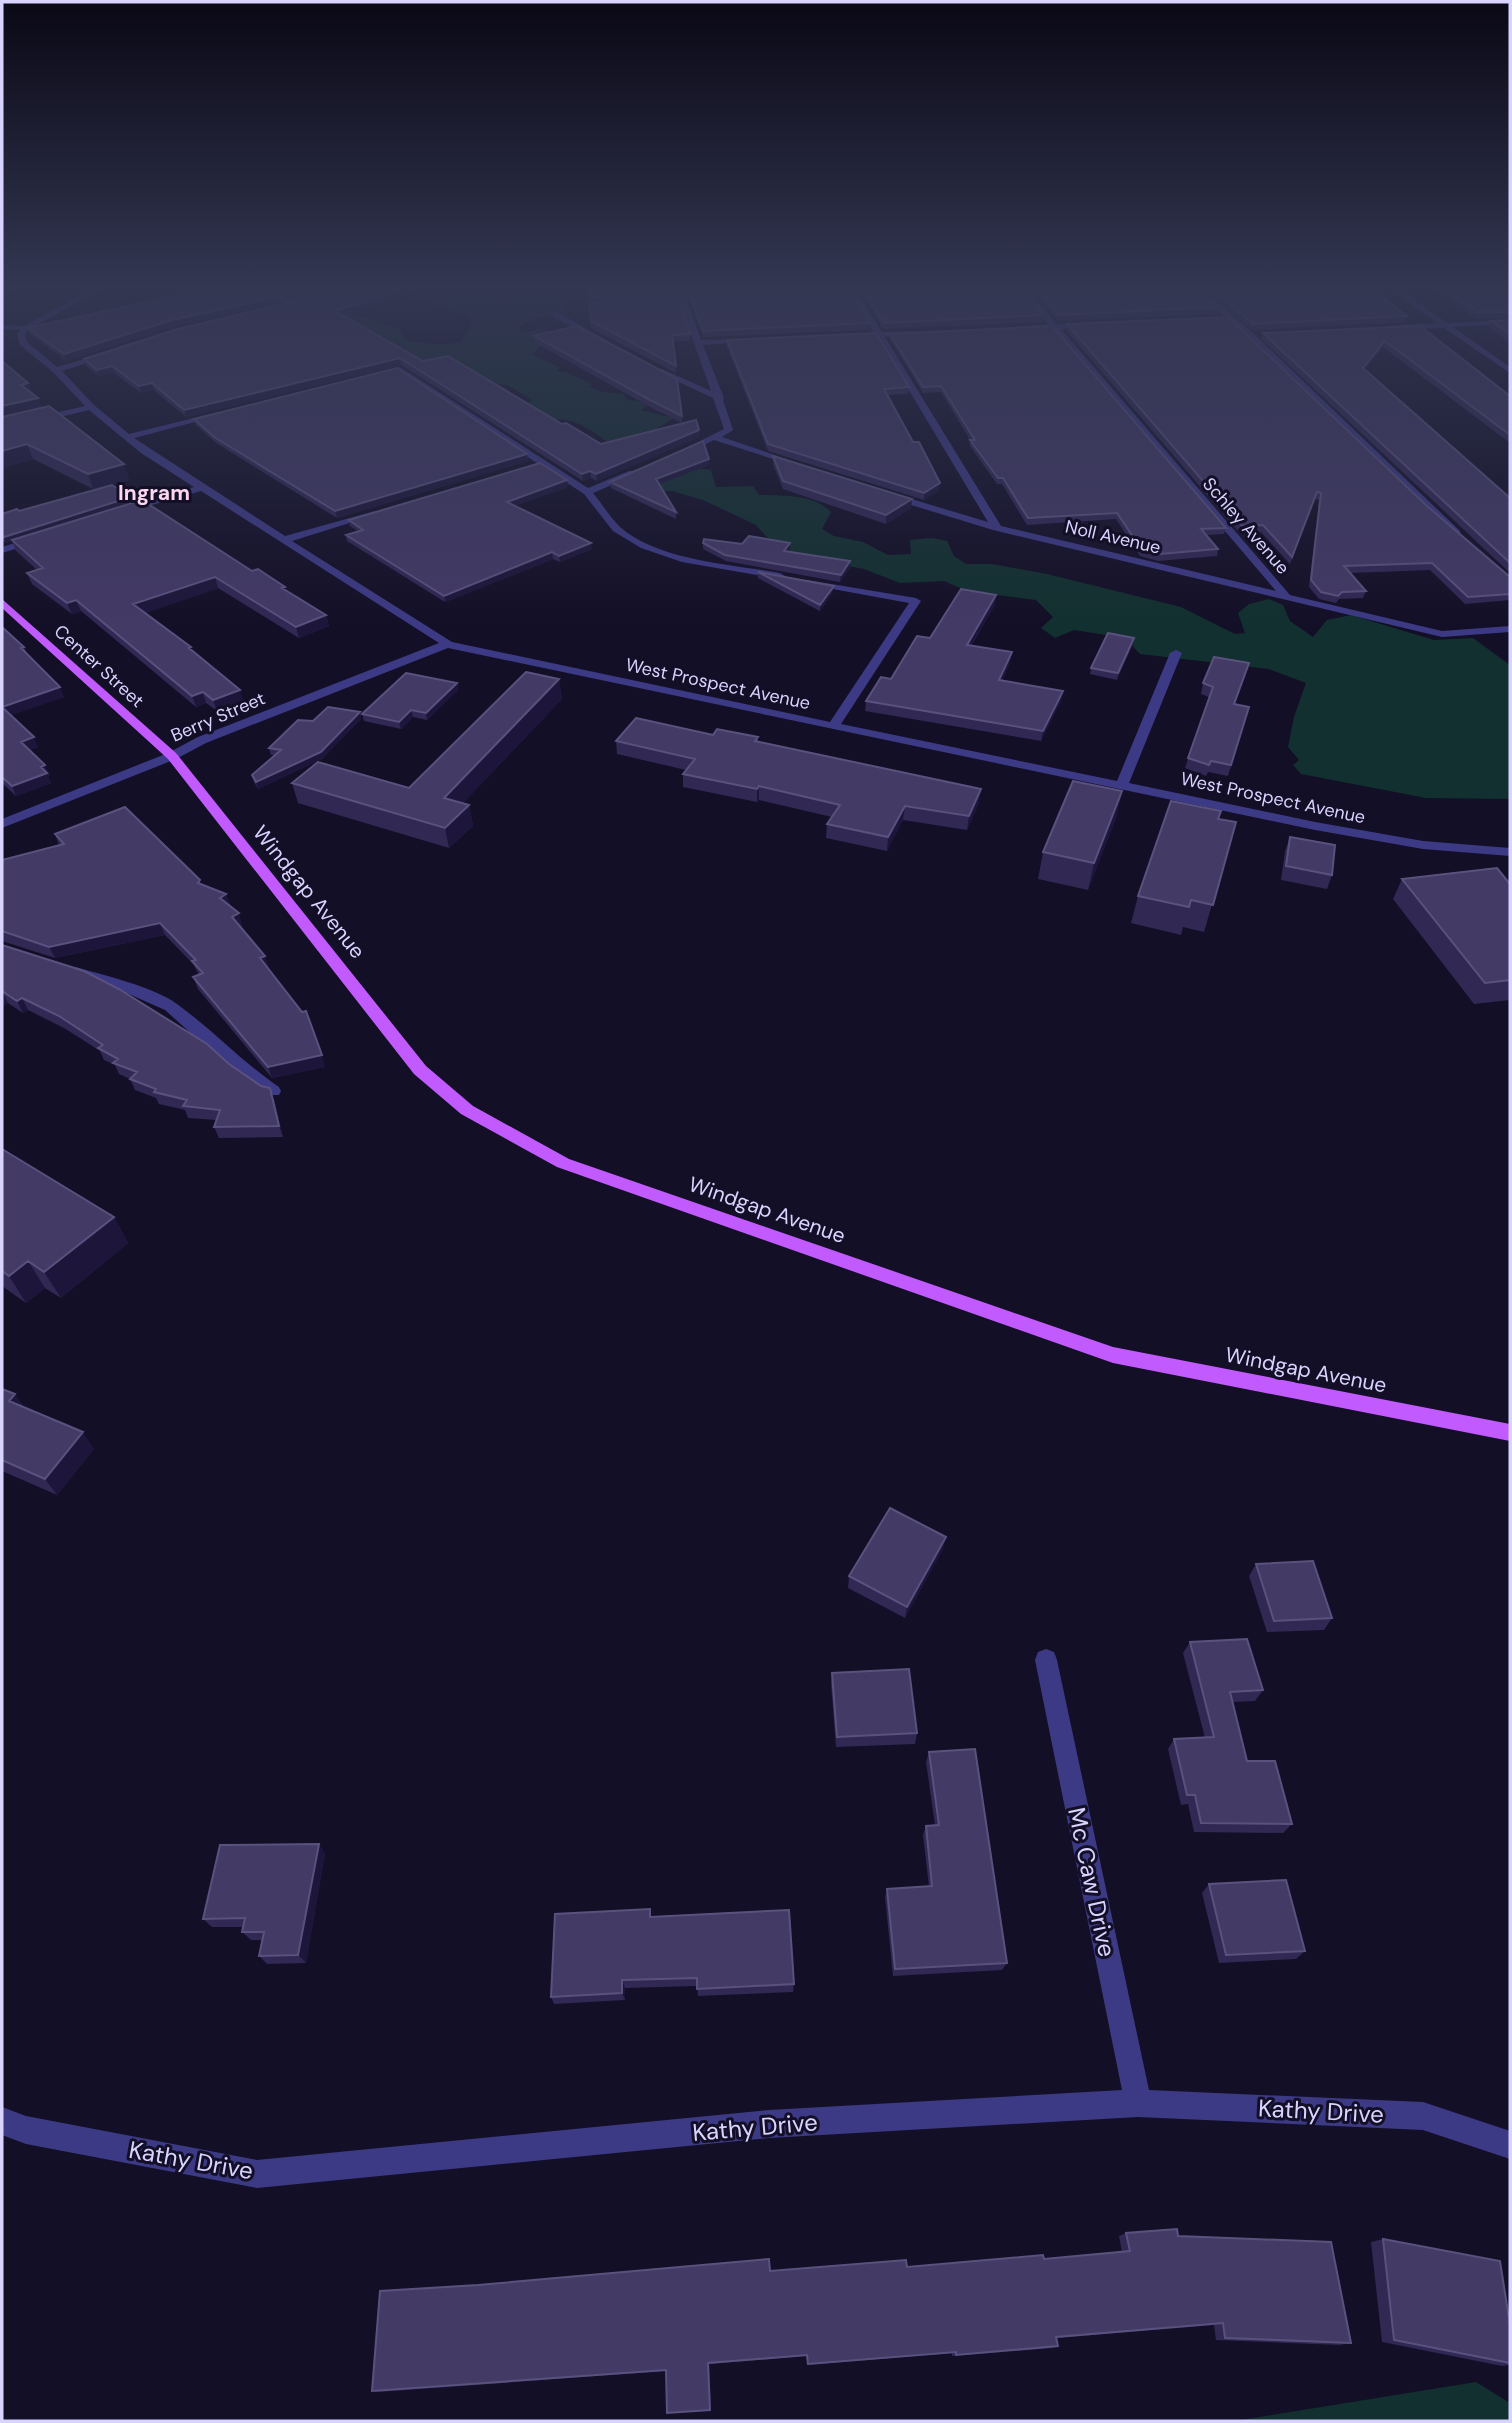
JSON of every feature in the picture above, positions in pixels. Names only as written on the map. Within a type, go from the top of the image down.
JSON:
[{"type":"main road","name":"Center Street","points":[[2,602],[172,757]]},
{"type":"main road","name":"Windgap Avenue","points":[[172,757],[420,1070],[467,1110],[563,1163],[1113,1355],[1510,1433]]},
{"type":"street","name":"West Prospect Avenue","points":[[83,399],[126,437],[201,488],[447,644],[1373,837],[1435,846],[1510,852]]},
{"type":"street","points":[[444,399],[538,464],[587,492],[617,529],[645,546],[682,559],[786,578]]},
{"type":"street","points":[[664,460],[729,430],[721,399]]},
{"type":"street","points":[[918,399],[997,528]]},
{"type":"street","name":"Schley Avenue","points":[[1116,399],[1285,595]]},
{"type":"street","points":[[1317,399],[1460,537]]},
{"type":"street","points":[[2,428],[90,407]]},
{"type":"street","points":[[126,437],[228,411]]},
{"type":"street","points":[[716,438],[811,471]]},
{"type":"street","points":[[587,492],[639,470]]},
{"type":"street","points":[[120,513],[201,488]]},
{"type":"street","name":"Noll Avenue","points":[[883,493],[997,528],[1442,634],[1510,629]]},
{"type":"street","points":[[283,540],[383,510]]},
{"type":"street","points":[[2,550],[41,537]]},
{"type":"street","points":[[799,580],[916,601],[835,725]]},
{"type":"street","name":"Berry Street","points":[[2,824],[172,757],[202,740],[447,644]]},
{"type":"street","points":[[1122,784],[1176,653]]},
{"type":"street","points":[[58,966],[118,984],[170,1006],[241,1069],[273,1091]]},
{"type":"street","name":"Mc Caw Drive","points":[[1046,1660],[1138,2103]]},
{"type":"street","name":"Kathy Drive","points":[[2,2121],[26,2130],[257,2174],[769,2124],[1138,2103],[1423,2116],[1510,2145]]},
{"type":"green space","points":[[627,399],[640,401],[647,406],[641,410],[673,418],[649,434],[661,450],[645,461],[633,464],[605,440],[581,425],[566,420],[540,420],[517,409],[532,400]]},
{"type":"green space","points":[[674,465],[711,470],[716,487],[753,486],[759,495],[798,497],[816,502],[831,512],[822,529],[834,536],[863,542],[888,555],[911,554],[910,540],[932,538],[947,541],[954,556],[966,564],[992,564],[1047,574],[1181,607],[1235,634],[1245,633],[1238,613],[1249,604],[1269,599],[1283,605],[1290,621],[1313,637],[1327,620],[1351,615],[1434,640],[1473,638],[1510,665],[1510,799],[1426,798],[1301,774],[1293,765],[1299,760],[1288,747],[1294,717],[1306,683],[1269,669],[1140,654],[1125,638],[1074,630],[1055,638],[1041,628],[1053,617],[1036,600],[967,591],[944,581],[900,583],[864,569],[827,562],[789,562],[756,525],[703,500],[672,491],[616,491],[621,484]]},
{"type":"green space","points":[[1476,2382],[1510,2403],[1510,2421],[1235,2421]]},
{"type":"building","points":[[2,399],[33,399],[2,406]]},
{"type":"building","points":[[171,399],[229,399],[184,410]]},
{"type":"building","points":[[273,399],[444,399],[527,454],[335,511],[214,437],[194,419]]},
{"type":"building","points":[[464,399],[520,399],[601,444],[696,420],[699,430],[596,474],[590,471],[582,474]]},
{"type":"building","points":[[680,399],[682,416],[650,400]]},
{"type":"building","points":[[750,399],[890,399],[913,442],[919,442],[940,483],[924,493],[768,444]]},
{"type":"building","points":[[949,399],[1115,399],[1226,528],[1201,529],[1218,549],[1160,554],[1142,550],[1117,513],[1028,518],[1003,478],[998,478],[970,440],[975,440]]},
{"type":"building","points":[[1132,399],[1314,399],[1427,506],[1510,577],[1510,594],[1468,597],[1432,563],[1344,566],[1366,591],[1342,592],[1338,596],[1321,592],[1311,580],[1321,493],[1317,492],[1292,557],[1263,525],[1242,526]]},
{"type":"building","points":[[1334,399],[1398,399],[1510,498],[1510,563]]},
{"type":"building","points":[[1462,399],[1510,399],[1510,435]]},
{"type":"building","points":[[49,406],[124,464],[88,474],[27,444],[2,451],[2,417]]},
{"type":"building","points":[[703,441],[709,459],[656,479],[676,512],[610,482]]},
{"type":"building","points":[[773,456],[912,499],[886,515],[783,481]]},
{"type":"building","points":[[540,463],[567,480],[507,502],[591,543],[559,556],[552,552],[444,596],[346,535],[363,530],[349,520]]},
{"type":"building","points":[[112,485],[131,497],[4,537],[2,535],[2,514]]},
{"type":"building","points":[[142,500],[252,571],[258,569],[285,587],[282,588],[326,615],[296,627],[215,577],[133,604],[191,647],[189,648],[240,690],[213,700],[203,692],[192,696],[76,600],[67,603],[27,573],[43,568],[12,540]]},
{"type":"building","points":[[749,536],[790,543],[784,551],[850,561],[841,575],[725,555],[703,543],[704,539],[742,544]]},
{"type":"building","points":[[758,572],[834,586],[820,605]]},
{"type":"building","points":[[961,589],[996,595],[967,645],[1012,652],[999,680],[1063,691],[1043,731],[866,701],[881,677],[891,679],[917,636],[930,638]]},
{"type":"building","points":[[2,627],[24,647],[21,648],[60,687],[2,707]]},
{"type":"building","points":[[1108,633],[1134,638],[1118,673],[1091,668]]},
{"type":"building","points":[[1214,657],[1249,663],[1234,704],[1249,707],[1231,765],[1211,761],[1209,765],[1188,758],[1213,687],[1203,683]]},
{"type":"building","points":[[526,672],[559,679],[444,798],[469,805],[445,828],[292,783],[318,762],[409,788]]},
{"type":"building","points":[[406,673],[457,683],[426,713],[411,710],[399,722],[362,714]]},
{"type":"building","points":[[2,707],[34,737],[21,742],[45,765],[41,767],[47,773],[12,786],[2,777]]},
{"type":"building","points":[[328,707],[360,712],[321,752],[256,782],[252,775],[281,750],[269,748],[298,720],[313,721]]},
{"type":"building","points":[[636,718],[713,735],[717,729],[758,737],[755,741],[981,789],[969,816],[905,806],[888,837],[827,824],[840,805],[759,786],[757,789],[683,774],[695,759],[616,741]]},
{"type":"building","points":[[1073,781],[1122,791],[1094,863],[1043,852]]},
{"type":"building","points":[[1171,801],[1221,811],[1218,819],[1236,822],[1213,905],[1191,900],[1189,907],[1138,896]]},
{"type":"building","points":[[125,807],[200,880],[198,883],[226,894],[220,898],[239,913],[232,917],[265,956],[260,958],[302,1012],[306,1011],[322,1055],[268,1067],[193,977],[203,973],[192,961],[196,960],[160,923],[49,947],[2,931],[2,860],[64,844],[55,834]]},
{"type":"building","points":[[1290,837],[1335,845],[1332,875],[1286,866]]},
{"type":"building","points":[[1497,868],[1510,884],[1510,980],[1485,983],[1402,879]]},
{"type":"building","points":[[2,945],[84,971],[119,989],[207,1044],[229,1064],[261,1086],[270,1088],[279,1126],[214,1127],[220,1110],[183,1106],[187,1100],[154,1092],[156,1089],[130,1079],[137,1072],[113,1063],[118,1059],[98,1048],[103,1045],[59,1016],[22,998],[17,1001],[2,991]]},
{"type":"building","points":[[2,1149],[114,1217],[44,1272],[28,1261],[9,1276],[2,1271]]},
{"type":"building","points":[[2,1389],[15,1394],[9,1401],[83,1432],[45,1479],[2,1460]]},
{"type":"building","points":[[890,1508],[946,1537],[907,1607],[849,1576]]},
{"type":"building","points":[[1313,1561],[1332,1618],[1274,1621],[1256,1564]]},
{"type":"building","points":[[1247,1639],[1263,1690],[1230,1692],[1247,1761],[1275,1761],[1292,1824],[1201,1823],[1195,1795],[1187,1795],[1174,1739],[1214,1737],[1190,1642]]},
{"type":"building","points":[[909,1669],[917,1733],[837,1737],[832,1673]]},
{"type":"building","points":[[975,1749],[1007,1963],[895,1969],[887,1889],[932,1886],[926,1826],[939,1825],[929,1752]]},
{"type":"building","points":[[319,1844],[298,1955],[259,1956],[264,1932],[242,1932],[245,1918],[203,1919],[220,1845]]},
{"type":"building","points":[[1286,1880],[1305,1951],[1226,1955],[1209,1884]]},
{"type":"building","points":[[650,1909],[650,1917],[789,1910],[794,1984],[697,1989],[697,1978],[622,1980],[622,1993],[551,1997],[555,1914]]},
{"type":"building","points":[[1177,2229],[1178,2236],[1331,2242],[1351,2343],[1225,2338],[1223,2323],[1056,2337],[1058,2346],[956,2355],[956,2352],[808,2364],[807,2355],[708,2363],[710,2410],[667,2413],[666,2370],[372,2391],[380,2291],[769,2259],[770,2271],[906,2260],[907,2267],[1043,2255],[1044,2259],[1130,2251],[1126,2233]]},
{"type":"building","points":[[1383,2239],[1500,2261],[1510,2325],[1510,2363],[1394,2340]]},
{"type":"district","name":"Ingram","points":[[154,493]]}]
